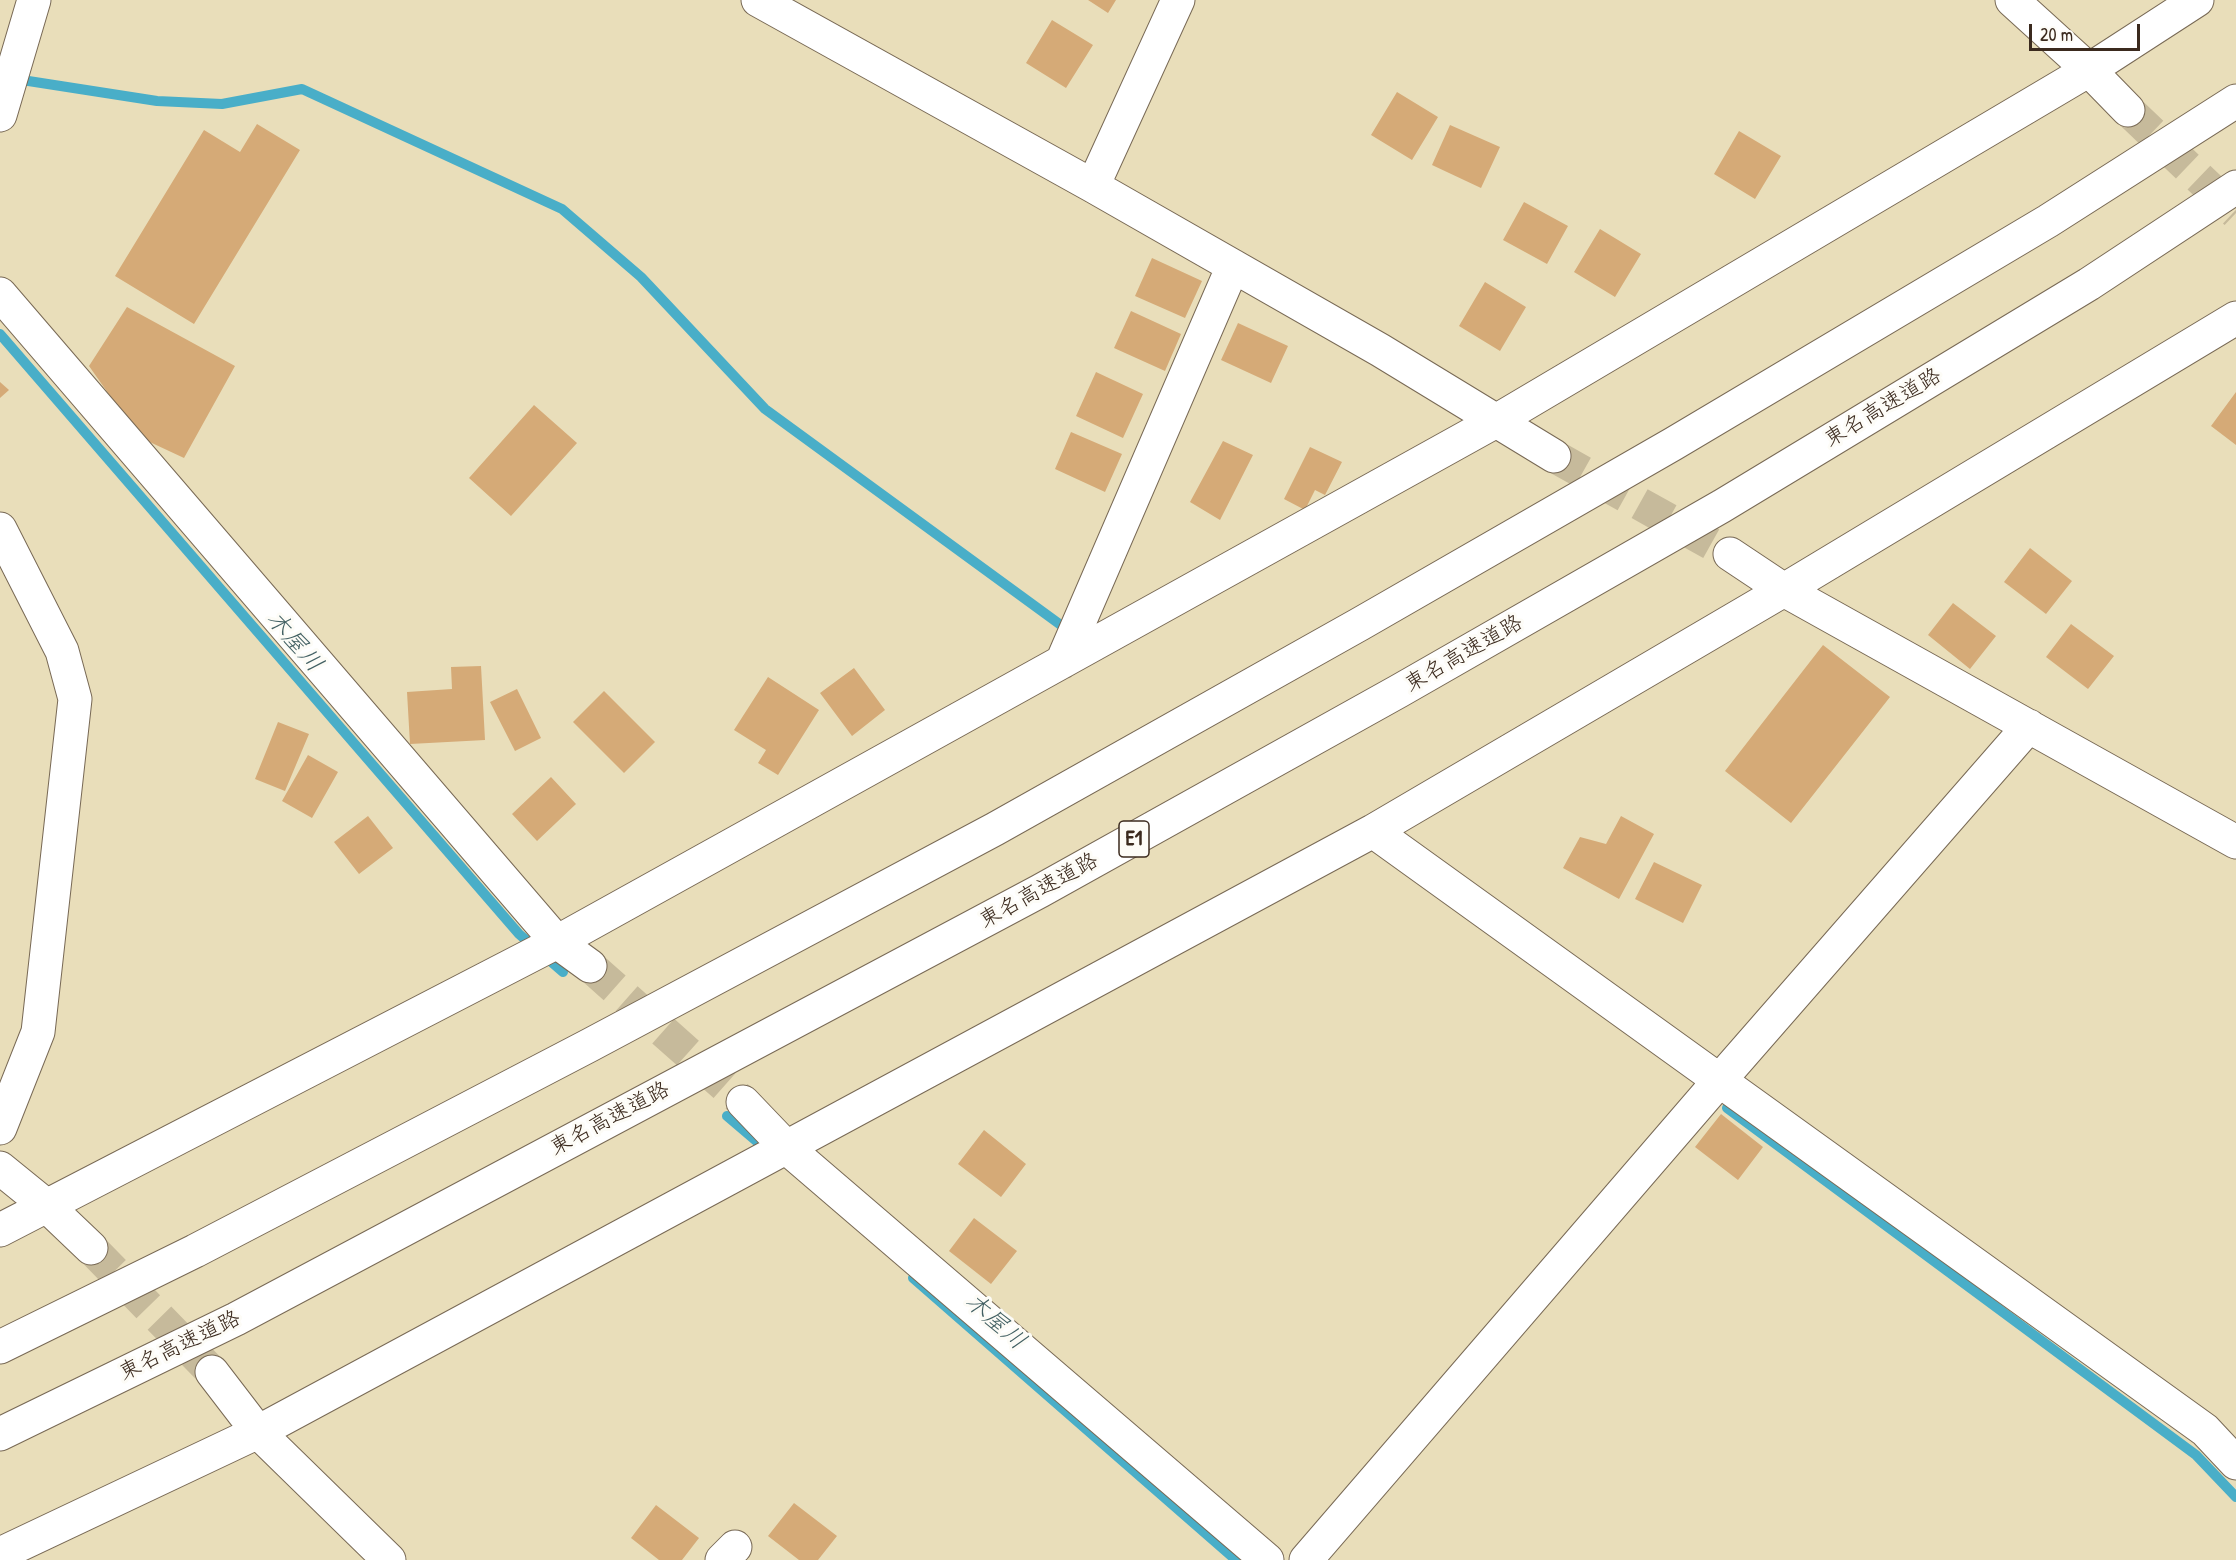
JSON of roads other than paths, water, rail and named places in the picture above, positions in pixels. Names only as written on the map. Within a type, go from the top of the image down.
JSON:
[{"type":"main road","points":[[0,115],[34,0]]},
{"type":"main road","points":[[758,0],[1093,186],[1380,350],[1554,456]]},
{"type":"main road","points":[[1093,186],[1178,0]]},
{"type":"main road","points":[[2012,0],[2089,70],[2128,110]]},
{"type":"main road","points":[[0,1230],[544,949],[1496,422],[2089,70],[2197,0]]},
{"type":"main road","points":[[0,1347],[216,1240],[1006,823],[1674,444],[2048,220],[2236,101]]},
{"type":"main road","name":"東名高速道路","points":[[0,1434],[236,1319],[1092,862],[1399,691],[1722,506],[2089,284],[2236,187]]},
{"type":"main road","points":[[1062,662],[1233,266]]},
{"type":"main road","points":[[0,294],[544,949],[590,966]]},
{"type":"main road","points":[[0,1554],[258,1432],[1373,831],[1784,590],[2236,318]]},
{"type":"main road","points":[[0,529],[62,651],[75,699],[38,1032],[0,1128]]},
{"type":"main road","points":[[1730,554],[1784,590],[2236,842]]},
{"type":"main road","points":[[1306,1560],[2029,726]]},
{"type":"main road","points":[[1373,831],[2205,1430],[2236,1463]]},
{"type":"main road","points":[[743,1102],[785,1148],[1267,1560]]},
{"type":"main road","points":[[0,1168],[48,1206],[91,1248]]},
{"type":"main road","points":[[212,1372],[258,1432],[389,1560]]},
{"type":"waterway","points":[[22,80],[157,101],[222,104],[302,89],[562,209],[641,277],[765,409],[1069,631]]},
{"type":"waterway","name":"木屋川","points":[[0,334],[519,934],[563,972]]},
{"type":"waterway","points":[[1727,1108],[2196,1455],[2236,1497]]},
{"type":"waterway","name":"木屋川","points":[[727,1116],[768,1151]]},
{"type":"waterway","name":"木屋川","points":[[913,1278],[1236,1560]]},
{"type":"tunnel","points":[[2128,110],[2236,213]]},
{"type":"tunnel","points":[[1554,456],[1730,554]]},
{"type":"tunnel","points":[[590,966],[743,1102]]},
{"type":"tunnel","points":[[91,1248],[212,1372]]}]
